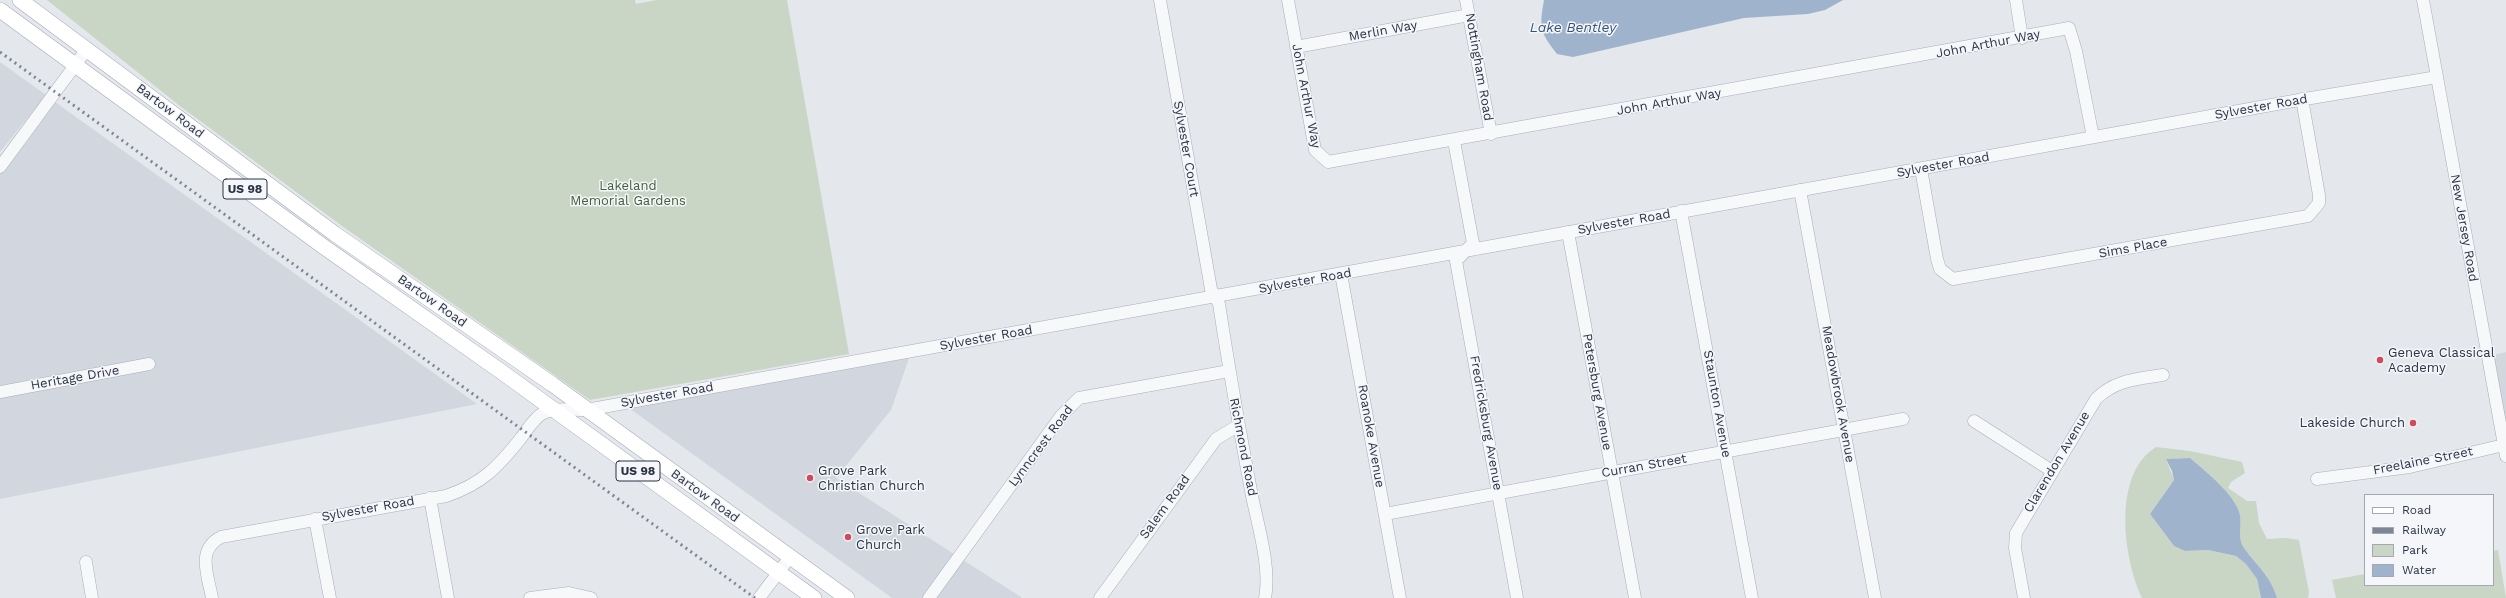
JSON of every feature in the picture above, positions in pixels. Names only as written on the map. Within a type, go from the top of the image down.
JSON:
[{"type":"main road","name":"Bartow Road","points":[[20,0],[329,229],[586,410],[847,598]]},
{"type":"main road","name":"Bartow Road","points":[[0,10],[324,247],[554,410],[814,598]]},
{"type":"street","name":"Sylvester Court","points":[[1160,0],[1212,289],[1215,297]]},
{"type":"street","name":"John Arthur Way","points":[[1288,0],[1314,150],[1328,162],[1454,141],[2022,38],[2069,28],[2076,51],[2093,137]]},
{"type":"street","name":"Nottingham Road","points":[[1466,0],[1491,134]]},
{"type":"street","points":[[2016,0],[2022,38]]},
{"type":"street","name":"New Jersey Road","points":[[2423,0],[2436,77],[2504,432],[2505,450]]},
{"type":"street","name":"Merlin Way","points":[[1296,46],[1469,15]]},
{"type":"street","points":[[0,167],[88,49]]},
{"type":"street","name":"Sylvester Road","points":[[212,598],[205,562],[205,552],[212,541],[221,537],[446,496],[477,483],[502,462],[535,420],[542,414],[554,410],[586,410],[2302,99],[2436,77]]},
{"type":"street","name":"Sims Place","points":[[1921,169],[1937,260],[1940,269],[1954,279],[2308,216],[2319,203],[2319,196],[2302,99]]},
{"type":"street","points":[[1454,141],[1473,243],[1465,251]]},
{"type":"street","name":"Meadowbrook Avenue","points":[[1800,190],[1875,598]]},
{"type":"street","name":"Staunton Avenue","points":[[1681,211],[1752,598]]},
{"type":"street","name":"Petersburg Avenue","points":[[1568,232],[1635,598]]},
{"type":"street","name":"Fredricksburg Avenue","points":[[1465,251],[1456,261],[1518,598]]},
{"type":"street","name":"Roanoke Avenue","points":[[1341,274],[1400,598]]},
{"type":"street","name":"Richmond Road","points":[[1215,297],[1219,304],[1229,371],[1266,571],[1267,588],[1265,598]]},
{"type":"street","name":"Heritage Drive","points":[[0,392],[149,364]]},
{"type":"street","name":"Lynncrest Road","points":[[929,598],[1061,416],[1079,398],[1194,376],[1229,371]]},
{"type":"street","name":"Clarendon Avenue","points":[[2024,598],[2015,548],[2016,533],[2096,399],[2106,389],[2121,382],[2163,375]]},
{"type":"street","name":"Curran Street","points":[[1385,514],[1903,419]]},
{"type":"street","points":[[1974,421],[2052,471]]},
{"type":"street","name":"Salem Road","points":[[1100,598],[1216,439],[1239,425]]},
{"type":"street","name":"Freelaine Street","points":[[2317,479],[2410,466],[2505,450]]},
{"type":"street","points":[[430,498],[448,598]]},
{"type":"street","points":[[315,519],[330,598]]},
{"type":"street","points":[[759,598],[790,557]]},
{"type":"street","points":[[86,562],[92,598]]},
{"type":"street","points":[[530,598],[569,593],[591,598]]},
{"type":"shaded area","points":[[0,62],[46,95],[0,152]]},
{"type":"shaded area","points":[[55,102],[477,404],[0,499],[0,174],[26,143]]},
{"type":"shaded area","points":[[2506,352],[2506,426],[2493,355]]},
{"type":"shaded area","points":[[909,358],[891,410],[836,478],[954,554],[922,598],[892,598],[629,408]]},
{"type":"shaded area","points":[[963,560],[1021,597],[1021,598],[935,598]]},
{"type":"green space","name":"Lakeland Memorial Gardens","points":[[47,0],[635,0],[636,4],[657,0],[787,0],[849,354],[590,400],[342,226],[180,106]]},
{"type":"green space","points":[[2156,447],[2190,451],[2242,462],[2245,473],[2231,482],[2228,488],[2247,501],[2256,501],[2259,523],[2267,539],[2285,538],[2299,540],[2309,592],[2308,598],[2277,598],[2271,583],[2242,544],[2240,536],[2240,515],[2233,499],[2211,476],[2190,458],[2166,459],[2174,480],[2150,514],[2174,546],[2185,551],[2208,550],[2236,556],[2246,564],[2257,579],[2261,598],[2142,598],[2135,581],[2126,540],[2125,518],[2127,496],[2133,476],[2142,460]]},
{"type":"green space","points":[[2498,550],[2506,598],[2336,598],[2332,580],[2364,574],[2364,586],[2494,586],[2494,551]]},
{"type":"water","name":"Lake Bentley","points":[[1544,0],[1843,0],[1825,10],[1808,14],[1744,18],[1573,57],[1557,54],[1544,35],[1541,24]]},
{"type":"water","points":[[2190,458],[2211,476],[2233,499],[2240,515],[2240,536],[2242,544],[2271,583],[2277,598],[2261,598],[2257,579],[2246,564],[2236,556],[2208,550],[2185,551],[2174,546],[2150,514],[2174,480],[2172,471],[2166,459]]},
{"type":"railway","points":[[0,52],[755,598]]},
{"type":"place","name":"Geneva Classical Academy","points":[[2380,360]]},
{"type":"place","name":"Lakeside Church","points":[[2413,423]]},
{"type":"place","name":"Grove Park Christian Church","points":[[810,478]]},
{"type":"place","name":"Grove Park Church","points":[[848,537]]}]
